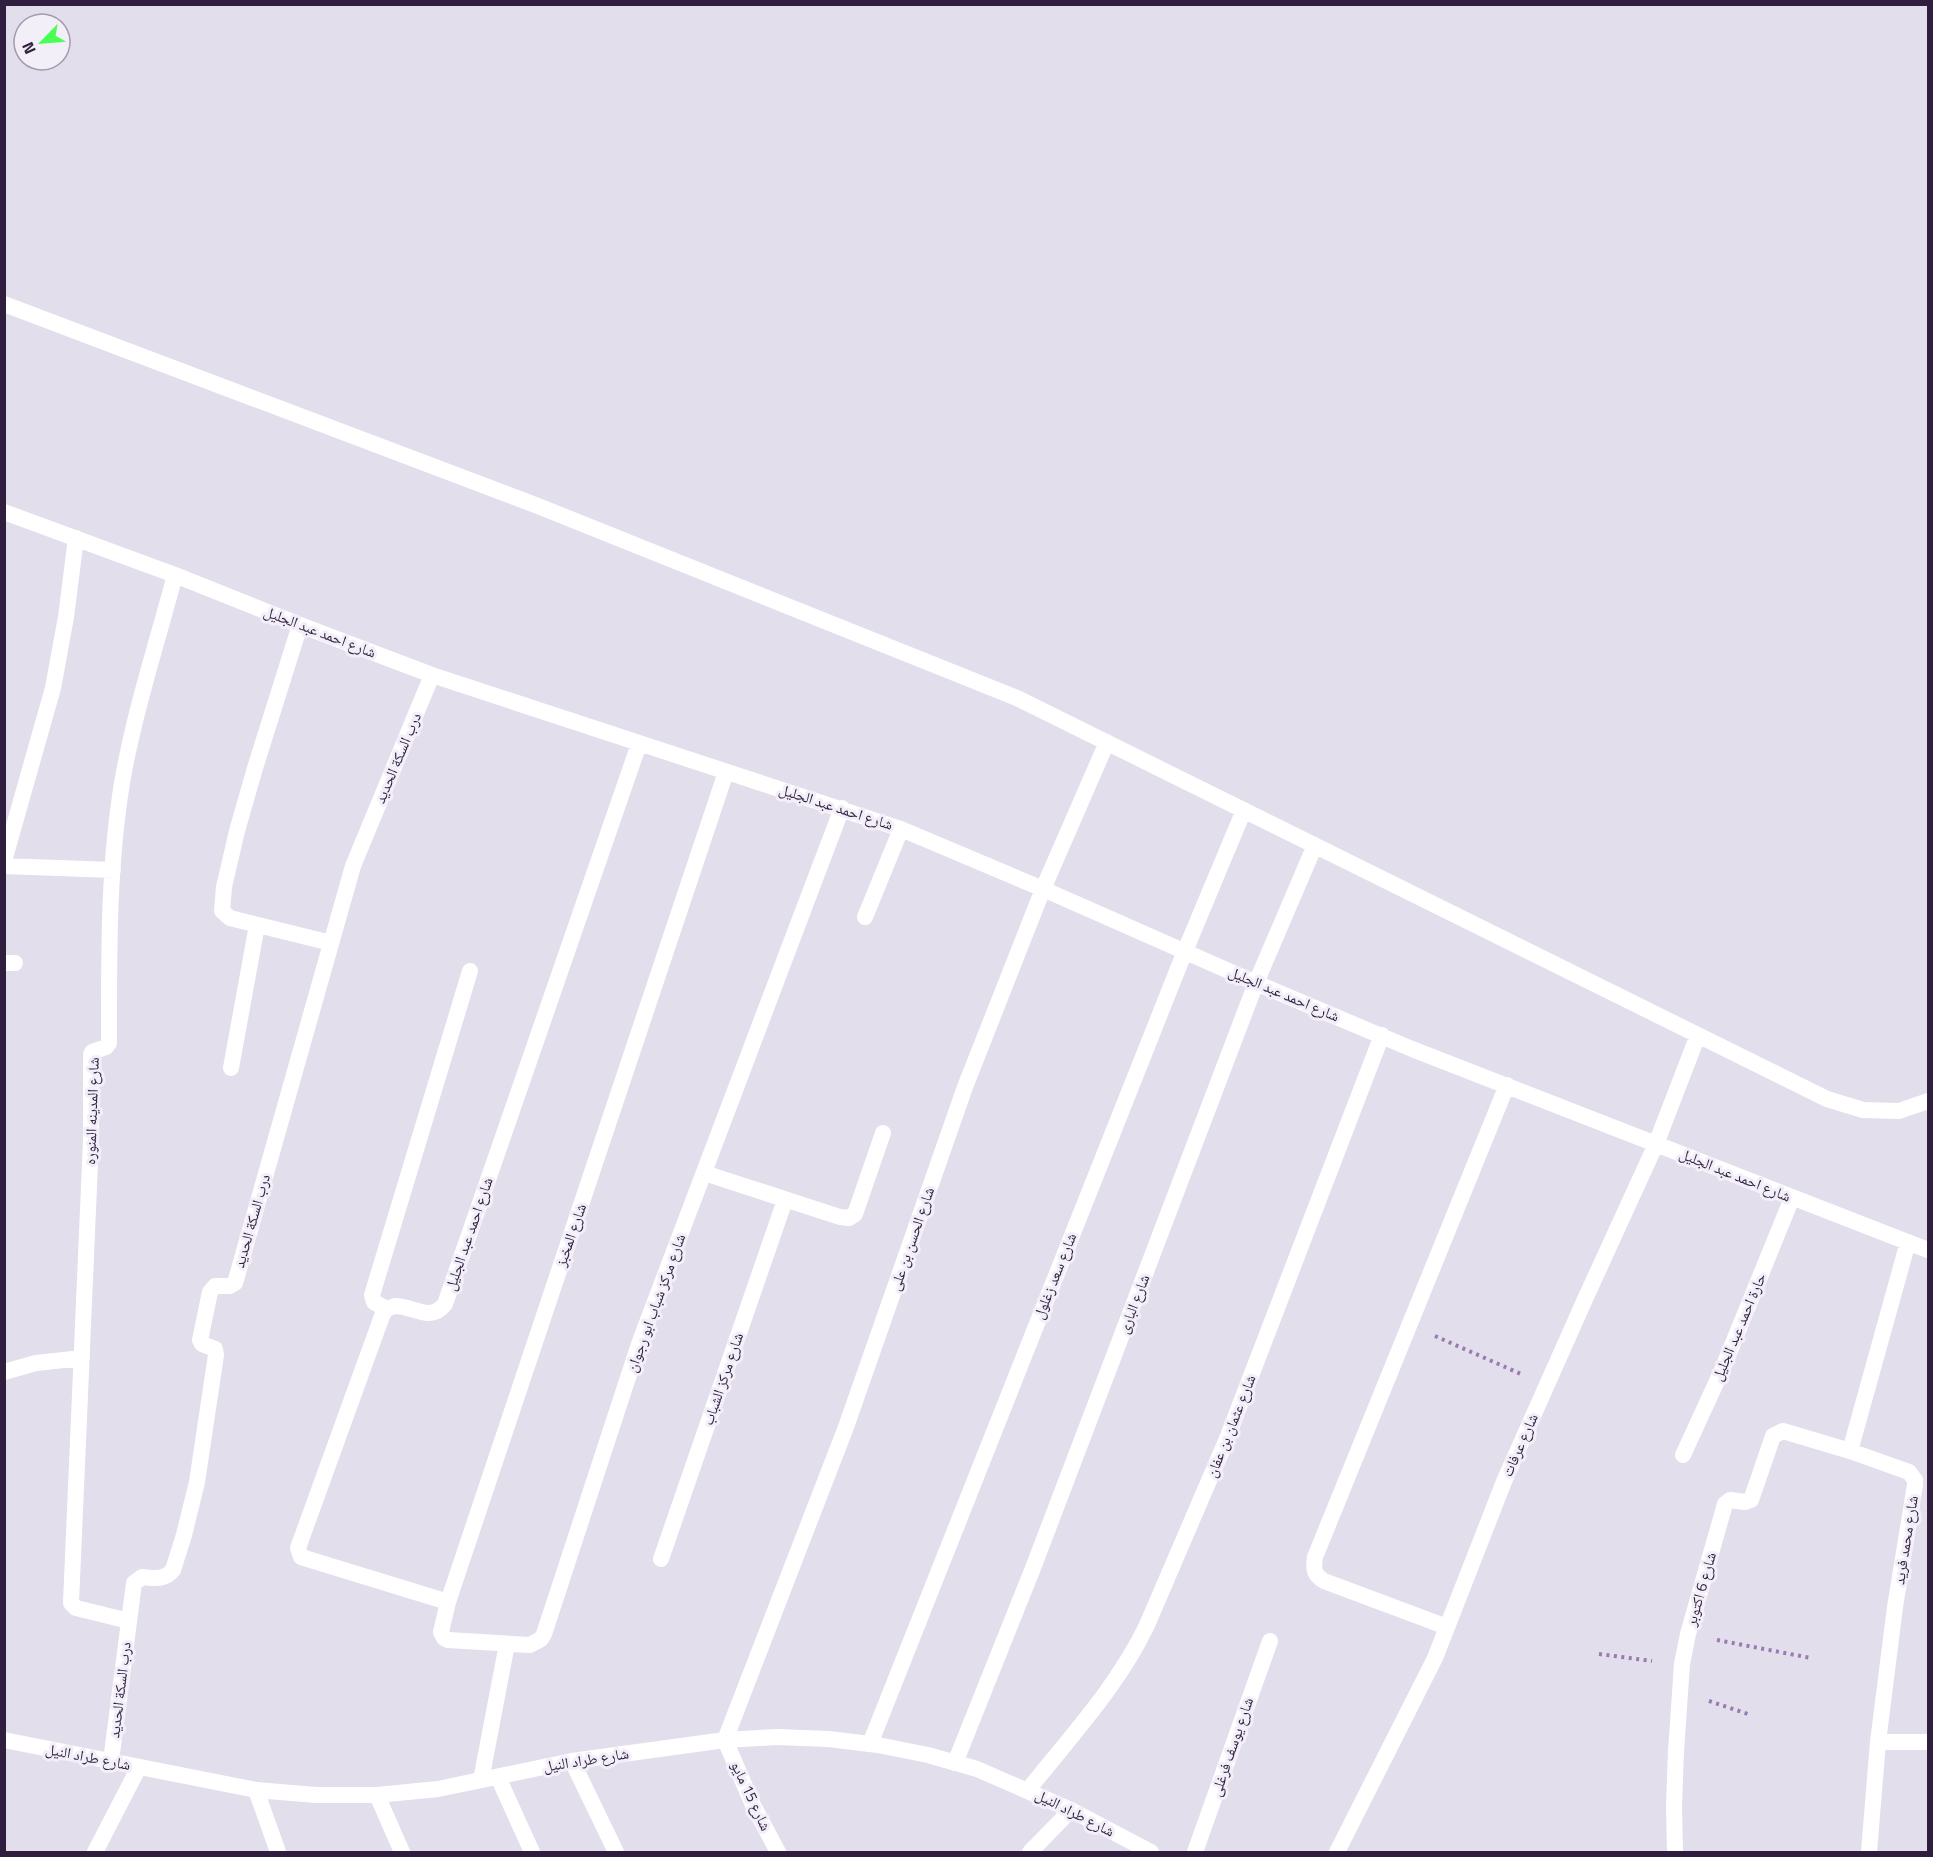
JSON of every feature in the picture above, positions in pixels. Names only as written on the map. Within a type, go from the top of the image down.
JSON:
[{"type":"street","points":[[4,304],[538,506],[1017,698],[1827,1099],[1863,1110],[1899,1111],[1929,1101]]},
{"type":"street","name":"شارع احمد عبد الجليل","points":[[4,512],[175,575],[432,675],[901,829],[1256,983],[1382,1035],[1929,1250]]},
{"type":"street","points":[[4,861],[52,688],[66,617],[76,538]]},
{"type":"street","name":"شارع المدينه المنوره","points":[[129,1621],[76,1608],[71,1603],[92,1140],[91,1055],[92,1052],[106,1047],[109,1043],[110,906],[122,783],[134,727],[175,575]]},
{"type":"street","points":[[300,625],[255,768],[224,886],[222,907],[225,915],[331,943]]},
{"type":"street","name":"درب السكة الحديد","points":[[111,1761],[135,1580],[142,1577],[160,1579],[170,1575],[184,1535],[197,1482],[216,1355],[214,1349],[201,1344],[200,1340],[210,1292],[215,1286],[230,1286],[235,1282],[353,866],[432,675]]},
{"type":"street","name":"شارع الحسن بن على","points":[[725,1740],[846,1427],[965,1088],[1042,889],[1107,742]]},
{"type":"street","name":"شارع احمد عبد الجليل","points":[[386,1309],[395,1306],[428,1314],[436,1312],[445,1304],[639,744]]},
{"type":"street","name":"شارع المخبز","points":[[507,1644],[453,1642],[444,1638],[441,1632],[448,1602],[726,772]]},
{"type":"street","name":"شارع مركز شباب ابو رجوان","points":[[507,1644],[530,1645],[541,1639],[544,1634],[640,1341],[842,808]]},
{"type":"street","name":"شارع سعد زغلول","points":[[870,1743],[1185,951],[1244,810]]},
{"type":"street","points":[[865,917],[901,829]]},
{"type":"street","name":"شارع البارى","points":[[956,1763],[1034,1568],[1256,983],[1315,845]]},
{"type":"street","points":[[4,866],[113,870]]},
{"type":"street","points":[[231,1068],[257,925]]},
{"type":"street","points":[[448,1602],[301,1557],[298,1548],[386,1309],[374,1302],[372,1295],[470,971]]},
{"type":"street","name":"شارع عثمان بن عفان","points":[[1028,1790],[1116,1679],[1136,1649],[1226,1441],[1382,1035]]},
{"type":"street","name":"شارع عرفات","points":[[1337,1852],[1435,1658],[1505,1479],[1656,1144],[1698,1035]]},
{"type":"street","points":[[1447,1627],[1324,1581],[1317,1577],[1313,1566],[1507,1085]]},
{"type":"street","points":[[705,1173],[785,1200],[849,1218],[853,1216],[883,1133]]},
{"type":"street","name":"حارة احمد عبد الجليل","points":[[1683,1455],[1722,1371],[1792,1198]]},
{"type":"street","name":"شارع مركز الشباب","points":[[661,1559],[785,1200]]},
{"type":"street","points":[[1850,1451],[1908,1242]]},
{"type":"street","points":[[4,1372],[36,1364],[82,1359]]},
{"type":"street","name":"شارع 6 اكتوبر","points":[[1675,1852],[1675,1773],[1682,1664],[1688,1634],[1725,1504],[1730,1500],[1745,1502],[1751,1500],[1773,1436],[1783,1431],[1850,1451]]},
{"type":"street","name":"شارع محمد فريد","points":[[1850,1451],[1909,1472],[1915,1480],[1878,1742],[1869,1852]]},
{"type":"street","name":"شارع يوسف فرغلى","points":[[1195,1852],[1270,1641]]},
{"type":"street","points":[[481,1780],[507,1644]]},
{"type":"street","name":"شارع طراد النيل","points":[[4,1740],[256,1790],[316,1795],[377,1795],[438,1789],[572,1761],[725,1740],[777,1737],[870,1743],[928,1755],[977,1769],[1071,1810],[1151,1852]]},
{"type":"street","name":"شارع 15 مايو","points":[[725,1740],[753,1805],[778,1852]]},
{"type":"street","points":[[1878,1742],[1929,1742]]},
{"type":"street","points":[[572,1761],[616,1852]]},
{"type":"street","points":[[95,1852],[140,1767]]},
{"type":"street","points":[[498,1777],[532,1852]]},
{"type":"street","points":[[256,1790],[278,1852]]},
{"type":"street","points":[[377,1795],[402,1852]]},
{"type":"street","points":[[1030,1852],[1071,1810]]},
{"type":"path","points":[[1409,1325],[1547,1385]]},
{"type":"path","points":[[1688,1634],[1811,1658]]},
{"type":"path","points":[[1599,1654],[1682,1664]]},
{"type":"path","points":[[1681,1692],[1748,1714]]}]
